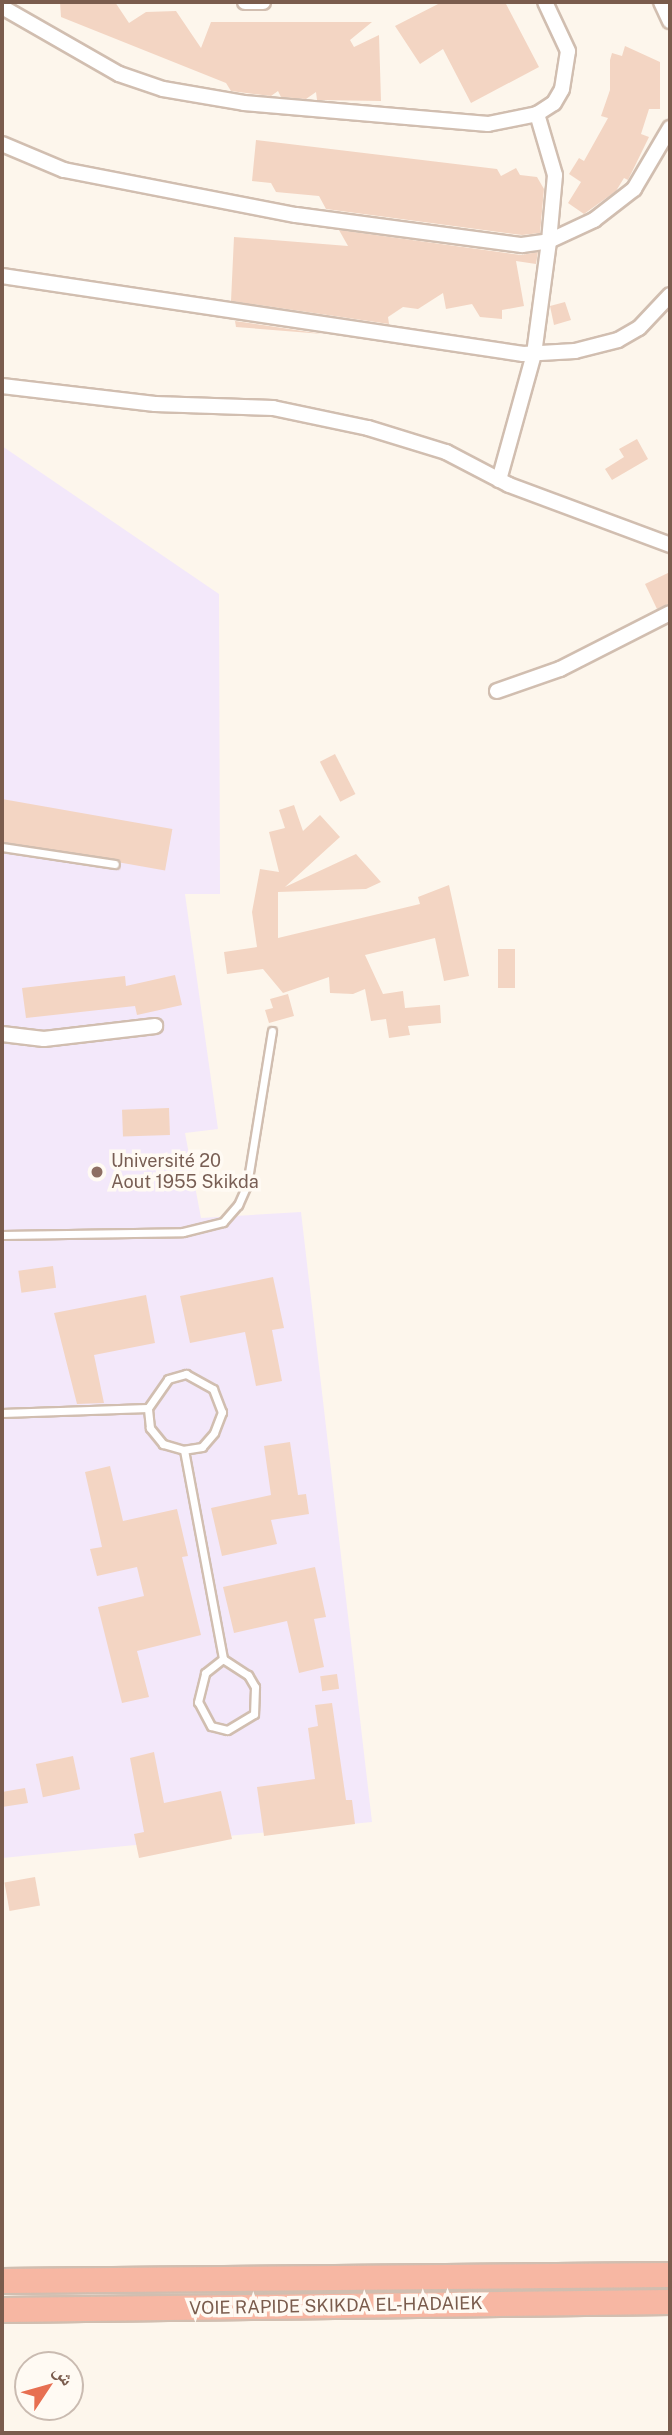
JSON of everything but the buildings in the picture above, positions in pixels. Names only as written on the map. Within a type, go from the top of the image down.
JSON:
[{"type":"highway","name":"VOIE RAPIDE SKIKDA EL-HADAIEK","points":[[2,2281],[670,2275]]},
{"type":"highway","name":"VOIE RAPIDE SKIKDA EL-HADAIEK","points":[[2,2310],[670,2302]]},
{"type":"street","points":[[245,2],[263,2]]},
{"type":"street","points":[[2,8],[119,74],[163,89],[244,103],[488,124],[537,114],[554,103],[568,69],[568,51],[545,2]]},
{"type":"street","points":[[661,2],[670,20]]},
{"type":"street","points":[[499,480],[534,355],[549,241],[555,175],[537,114]]},
{"type":"street","points":[[2,144],[64,170],[296,215],[522,245],[549,241],[594,220],[634,189],[670,128]]},
{"type":"street","points":[[2,276],[534,355],[575,351],[618,340],[639,328],[670,295]]},
{"type":"street","points":[[2,386],[155,404],[273,408],[368,428],[446,452],[499,480],[670,545]]},
{"type":"street","points":[[498,691],[560,669],[670,613]]},
{"type":"street","points":[[2,1034],[44,1039],[155,1026]]},
{"type":"lane","points":[[2,846],[115,864]]},
{"type":"lane","points":[[2,1235],[183,1232],[223,1222],[238,1205],[247,1185],[272,1031]]},
{"type":"lane","points":[[186,1374],[213,1389],[222,1412],[214,1433],[202,1447],[184,1450],[163,1444],[150,1429],[148,1408],[157,1390],[177,1376],[186,1374]]},
{"type":"lane","points":[[2,1413],[148,1408]]},
{"type":"lane","points":[[184,1450],[223,1659],[248,1675],[258,1705],[246,1722],[227,1730],[211,1726],[198,1702],[205,1673],[223,1659]]},
{"type":"shaded area","name":"Université 20 Aout 1955 Skikda","points":[[2,446],[219,594],[220,894],[185,894],[218,1129],[185,1133],[201,1218],[301,1212],[372,1822],[2,1858]]},
{"type":"place","name":"Université 20 Aout 1955 Skikda","points":[[97,1172]]}]
